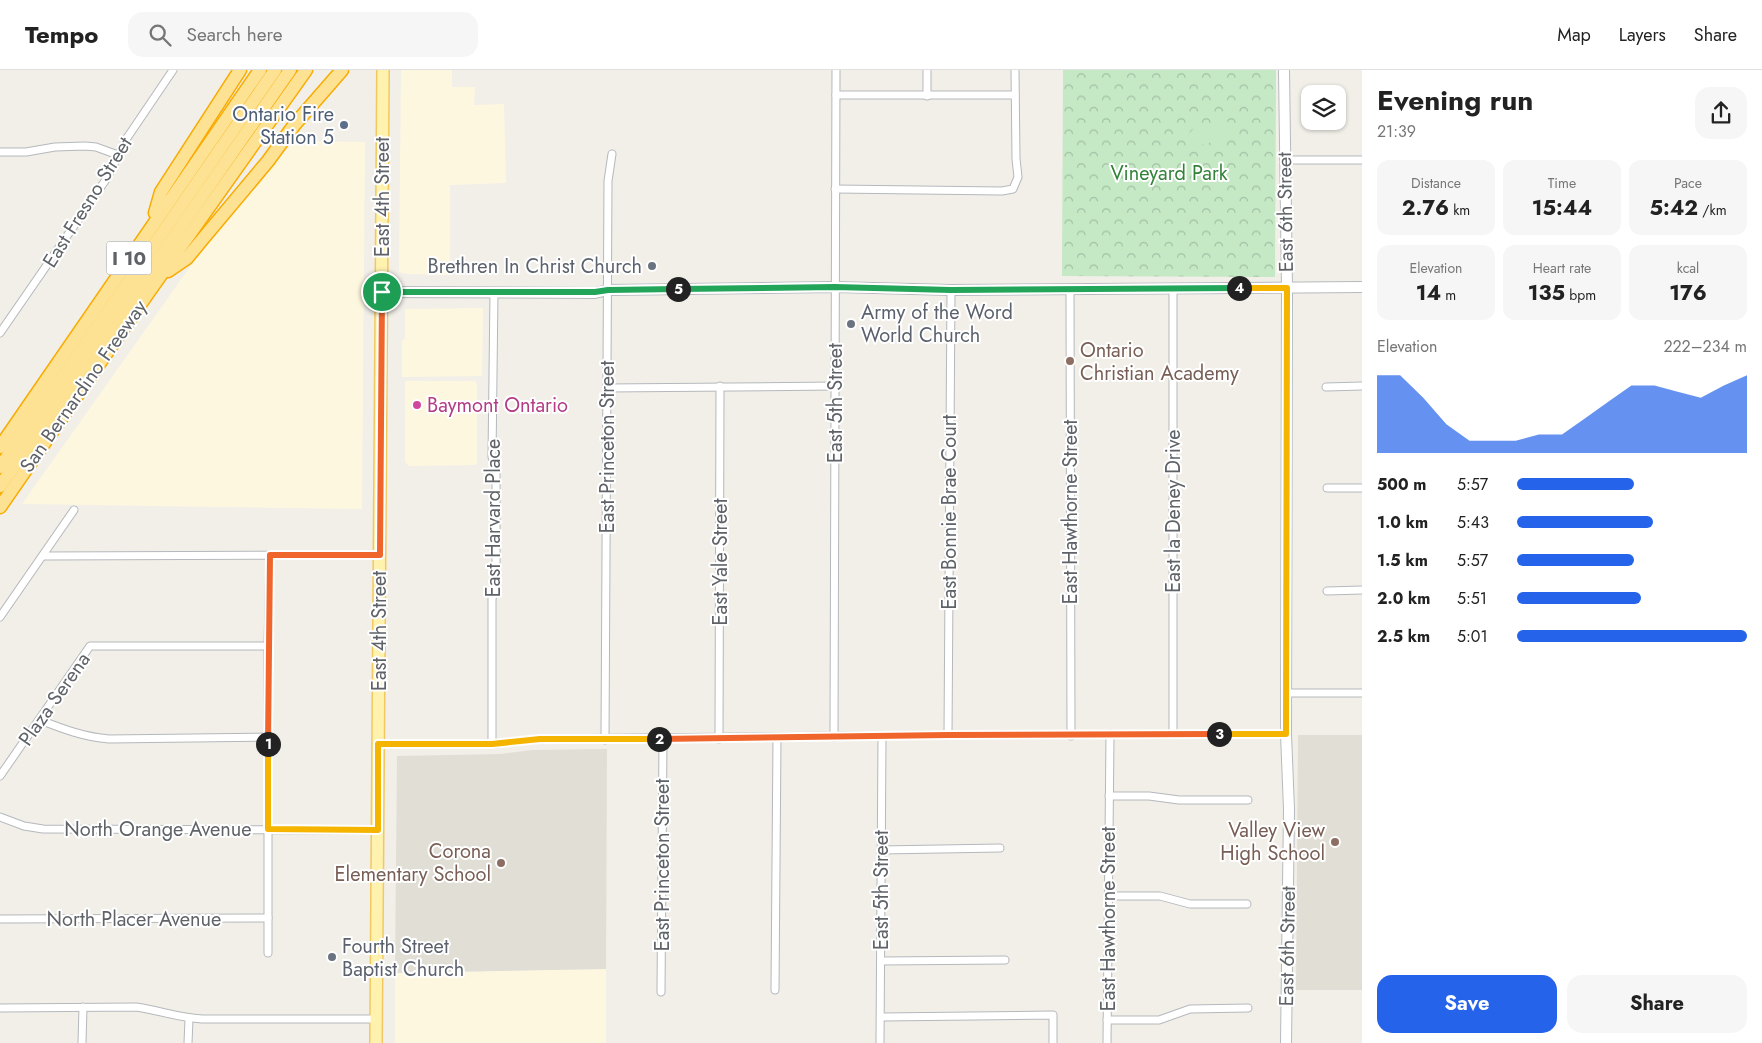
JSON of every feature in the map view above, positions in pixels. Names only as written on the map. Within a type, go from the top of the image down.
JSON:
[{"type":"highway","points":[[152,224],[161,192],[240,70]]},
{"type":"highway","name":"San Bernardino Freeway","points":[[0,448],[152,224],[260,70]]},
{"type":"highway","points":[[0,467],[275,70]]},
{"type":"highway","points":[[0,486],[290,70]]},
{"type":"highway","name":"San Bernardino Freeway","points":[[0,507],[306,70]]},
{"type":"highway","points":[[160,277],[187,258],[268,161],[300,118],[342,70]]},
{"type":"main road","name":"East 4th Street","points":[[376,1043],[383,70]]},
{"type":"street","name":"East 5th Street","points":[[834,736],[836,70]]},
{"type":"street","points":[[927,70],[927,96]]},
{"type":"street","points":[[835,190],[1002,191],[1014,189],[1018,177],[1015,70]]},
{"type":"street","name":"East 6th Street","points":[[1284,70],[1287,288],[1286,734],[1289,809],[1286,1043]]},
{"type":"street","name":"East Fresno Street","points":[[0,333],[107,178],[127,138],[170,71]]},
{"type":"street","points":[[836,95],[1015,96]]},
{"type":"street","points":[[0,152],[26,152],[55,147],[85,146],[96,147],[118,155]]},
{"type":"street","name":"East Princeton Street","points":[[605,740],[608,181],[612,154]]},
{"type":"street","points":[[1284,160],[1362,160]]},
{"type":"street","points":[[382,292],[595,292],[608,290],[835,287],[951,290],[1362,287]]},
{"type":"street","name":"East la Deney Drive","points":[[1173,288],[1173,734]]},
{"type":"street","name":"East Hawthorne Street","points":[[1070,289],[1071,736]]},
{"type":"street","name":"East Bonnie Brae Court","points":[[948,735],[951,290]]},
{"type":"street","name":"East Harvard Place","points":[[492,744],[492,599],[496,584],[496,470],[492,457],[494,292]]},
{"type":"street","name":"East Yale Street","points":[[719,738],[720,386]]},
{"type":"street","points":[[607,388],[836,386]]},
{"type":"street","points":[[1326,387],[1362,386]]},
{"type":"street","points":[[1327,488],[1362,488]]},
{"type":"street","points":[[0,617],[74,510]]},
{"type":"street","points":[[268,953],[268,646],[270,555]]},
{"type":"street","points":[[43,556],[380,555]]},
{"type":"street","points":[[1327,591],[1362,590]]},
{"type":"street","name":"Plaza Serena","points":[[0,776],[90,646],[268,646]]},
{"type":"street","points":[[1286,693],[1362,693]]},
{"type":"street","points":[[40,720],[90,737],[268,738]]},
{"type":"street","name":"East Hawthorne Street","points":[[1107,1043],[1110,734]]},
{"type":"street","points":[[378,744],[492,744],[540,739],[1286,734]]},
{"type":"street","name":"East 5th Street","points":[[880,1043],[882,736]]},
{"type":"street","name":"East Princeton Street","points":[[661,992],[663,738]]},
{"type":"street","points":[[775,990],[777,738]]},
{"type":"street","points":[[1109,796],[1149,796],[1179,800],[1248,800]]},
{"type":"street","name":"North Orange Avenue","points":[[0,817],[24,826],[43,829],[378,830]]},
{"type":"street","points":[[882,850],[1000,848]]},
{"type":"street","points":[[1108,896],[1160,896],[1190,904],[1247,904]]},
{"type":"street","name":"North Placer Avenue","points":[[0,919],[268,918]]},
{"type":"street","points":[[881,961],[1005,960]]},
{"type":"street","points":[[0,1008],[141,1008],[189,1019],[376,1019]]},
{"type":"street","points":[[82,1043],[83,1008]]},
{"type":"street","points":[[1107,1020],[1159,1020],[1190,1009],[1248,1008]]},
{"type":"street","points":[[881,1017],[1053,1015],[1053,1043]]},
{"type":"street","points":[[188,1043],[189,1019]]},
{"type":"shaded area","points":[[401,70],[452,70],[452,87],[475,87],[474,105],[504,104],[506,183],[450,185],[450,275],[399,272]]},
{"type":"shaded area","points":[[294,141],[365,142],[362,509],[22,504],[197,257]]},
{"type":"shaded area","points":[[483,308],[482,376],[402,377],[402,340],[405,339],[405,309]]},
{"type":"shaded area","points":[[405,381],[475,381],[477,385],[477,463],[475,465],[409,466],[405,462]]},
{"type":"shaded area","name":"Valley View High School","points":[[1298,735],[1362,735],[1362,990],[1296,990]]},
{"type":"shaded area","name":"Corona Elementary School","points":[[607,749],[606,969],[395,973],[397,756]]},
{"type":"shaded area","points":[[606,969],[606,1043],[395,1043],[395,973]]},
{"type":"green space","name":"Vineyard Park","points":[[1063,70],[1276,70],[1275,277],[1062,276]]},
{"type":"green space","points":[[1221,120],[1227,121],[1231,126],[1231,132],[1227,135],[1213,142],[1193,146],[1187,141],[1188,134],[1194,129]]},
{"type":"place","name":"Ontario Fire Station 5","points":[[344,125]]},
{"type":"place","name":"Brethren In Christ Church","points":[[652,266]]},
{"type":"place","name":"Army of the Word World Church","points":[[851,324]]},
{"type":"place","name":"Ontario Christian Academy","points":[[1070,361]]},
{"type":"place","name":"Baymont Ontario","points":[[417,405]]},
{"type":"place","name":"Valley View High School","points":[[1335,842]]},
{"type":"place","name":"Corona Elementary School","points":[[501,863]]},
{"type":"place","name":"Fourth Street Baptist Church","points":[[332,957]]},
{"type":"route","points":[[835,287],[951,290],[1287,288],[1286,734],[540,739],[492,744],[378,744],[378,830],[268,829],[270,555],[380,555],[382,292],[595,292],[608,290],[835,287]]}]
